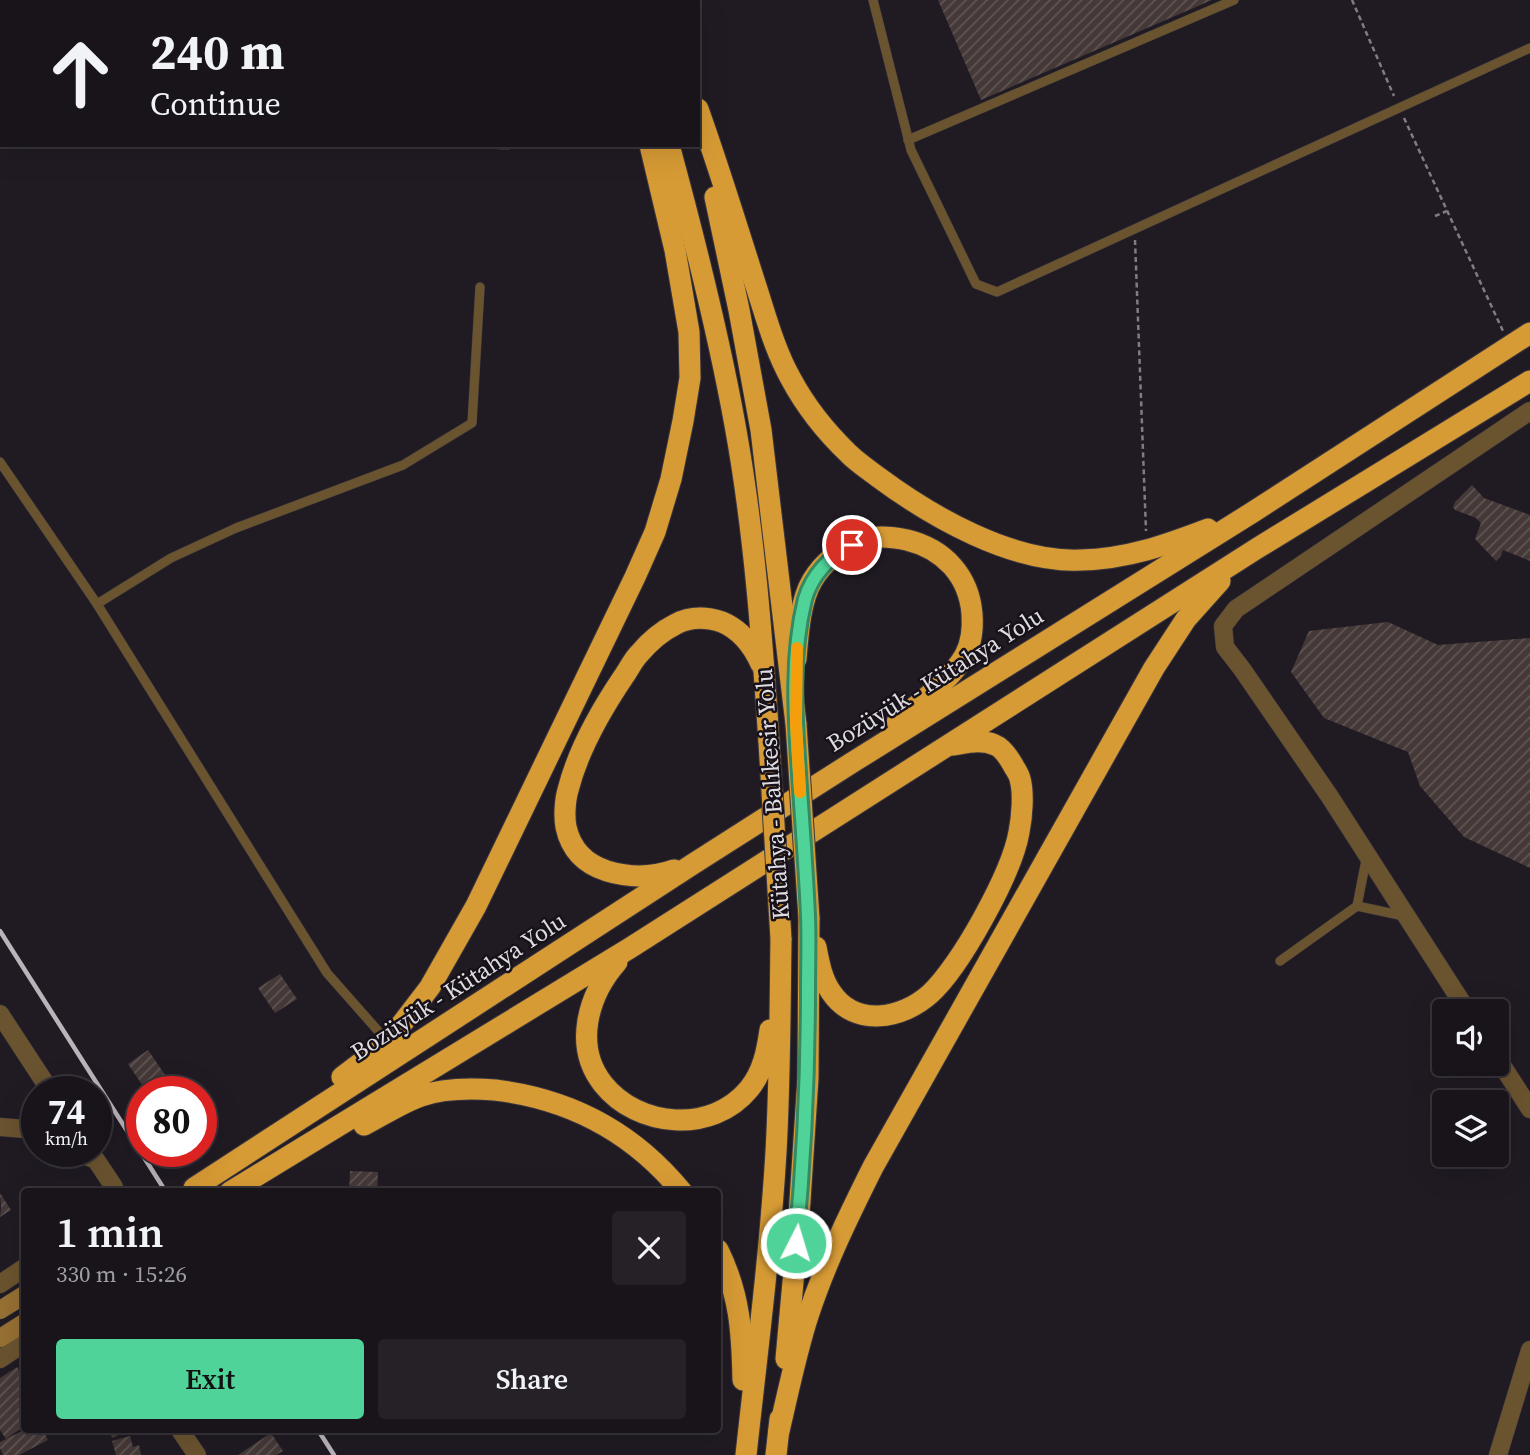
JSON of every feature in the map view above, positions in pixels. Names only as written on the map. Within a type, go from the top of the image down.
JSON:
[{"type":"highway","points":[[700,115],[772,337],[790,378],[815,418],[850,456],[898,492],[990,542],[1034,556],[1078,561],[1157,548],[1253,512]]},
{"type":"highway","name":"Kütahya - Balıkesir Yolu","points":[[700,143],[713,187],[761,430],[796,724],[808,918],[808,1077],[799,1216],[776,1455]]},
{"type":"highway","points":[[388,1042],[430,987],[477,906],[635,577],[655,532],[671,479],[690,379],[689,332],[675,250],[650,147]]},
{"type":"highway","name":"Kütahya - Balıkesir Yolu","points":[[670,147],[714,322],[735,425],[750,525],[764,672],[781,939],[776,1151],[769,1244],[745,1455]]},
{"type":"highway","name":"Bozüyük - Kütahya Yolu","points":[[388,1042],[194,1188],[693,864],[1253,512],[1530,333]]},
{"type":"highway","points":[[239,1188],[630,948],[1256,549],[1530,381]]},
{"type":"highway","points":[[796,724],[796,657],[801,620],[811,582],[822,567],[839,551],[865,539],[890,536],[919,543],[942,555],[961,576],[971,599],[973,629],[966,653],[956,670],[853,762]]},
{"type":"highway","points":[[779,1431],[808,1315],[844,1226],[873,1167],[1154,668],[1186,619],[1213,588],[1256,549]]},
{"type":"highway","points":[[693,864],[660,875],[619,875],[594,867],[576,852],[566,826],[567,792],[580,756],[600,715],[638,655],[658,635],[677,623],[696,617],[713,619],[728,625],[755,649],[764,672]]},
{"type":"highway","points":[[808,918],[821,971],[832,993],[847,1008],[869,1016],[890,1016],[912,1007],[930,994],[948,973],[986,912],[1008,865],[1019,835],[1022,809],[1020,779],[1009,757],[996,745],[975,742],[949,746]]},
{"type":"highway","points":[[630,948],[605,976],[587,1018],[586,1040],[592,1063],[603,1084],[622,1101],[642,1113],[690,1121],[713,1115],[733,1103],[748,1090],[761,1069],[768,1046],[781,939]]},
{"type":"highway","points":[[240,1188],[420,1096],[449,1089],[478,1088],[540,1098],[598,1121],[646,1154],[677,1188]]},
{"type":"highway","points":[[721,1257],[734,1289],[739,1320],[745,1455]]},
{"type":"main road","points":[[0,1310],[21,1296]]},
{"type":"main road","points":[[0,1338],[21,1325]]},
{"type":"street","points":[[1460,999],[1301,754],[1225,648],[1223,626],[1236,609],[1530,411]]},
{"type":"street","points":[[0,1014],[41,1076]]},
{"type":"street","points":[[1509,1076],[1530,1109]]},
{"type":"street","points":[[0,1127],[21,1129]]},
{"type":"street","points":[[100,1167],[114,1187]]},
{"type":"street","points":[[0,1284],[21,1270]]},
{"type":"street","points":[[0,1359],[21,1345]]},
{"type":"street","points":[[1498,1455],[1530,1350]]},
{"type":"street","points":[[182,1433],[197,1455]]},
{"type":"lane","points":[[873,0],[911,150],[976,284],[997,292],[1530,48]]},
{"type":"lane","points":[[908,140],[1234,0]]},
{"type":"lane","points":[[97,604],[171,558],[236,528],[403,465],[472,423],[480,287]]},
{"type":"lane","points":[[0,462],[97,604],[327,973],[388,1042]]},
{"type":"lane","points":[[1280,961],[1357,906],[1367,854]]},
{"type":"lane","points":[[1357,906],[1409,917]]},
{"type":"path","points":[[1352,0],[1510,346]]},
{"type":"path","points":[[1434,216],[1447,211]]},
{"type":"path","points":[[1135,228],[1147,528],[1143,551]]},
{"type":"building","points":[[938,0],[1212,0],[981,100]]},
{"type":"building","points":[[464,147],[510,147],[509,150]]},
{"type":"building","points":[[1472,485],[1484,498],[1530,515],[1530,561],[1503,550],[1496,561],[1475,539],[1481,523],[1453,507]]},
{"type":"building","points":[[1388,622],[1438,645],[1530,638],[1530,868],[1464,837],[1420,786],[1408,752],[1324,718],[1291,672],[1309,631]]},
{"type":"building","points":[[280,974],[297,999],[275,1013],[258,988]]},
{"type":"building","points":[[148,1050],[166,1076],[136,1076],[128,1064]]},
{"type":"building","points":[[350,1171],[378,1172],[377,1188],[349,1188]]},
{"type":"building","points":[[0,1193],[11,1210],[0,1217],[1,1207]]},
{"type":"building","points":[[17,1367],[21,1373],[21,1428],[6,1439],[0,1430],[0,1378]]},
{"type":"building","points":[[21,1432],[44,1433],[48,1440],[19,1455],[3,1455],[0,1442]]},
{"type":"building","points":[[271,1433],[283,1451],[276,1455],[238,1455]]},
{"type":"building","points":[[130,1436],[133,1447],[139,1445],[141,1455],[116,1455],[112,1441]]},
{"type":"railway","points":[[0,931],[163,1188]]},
{"type":"railway","points":[[320,1433],[334,1455]]},
{"type":"slow traffic","points":[[797,648],[796,724],[800,792]]},
{"type":"route","points":[[796,1243],[808,1077],[808,918],[796,724],[796,657],[801,620],[811,582],[839,551],[852,545]]}]
